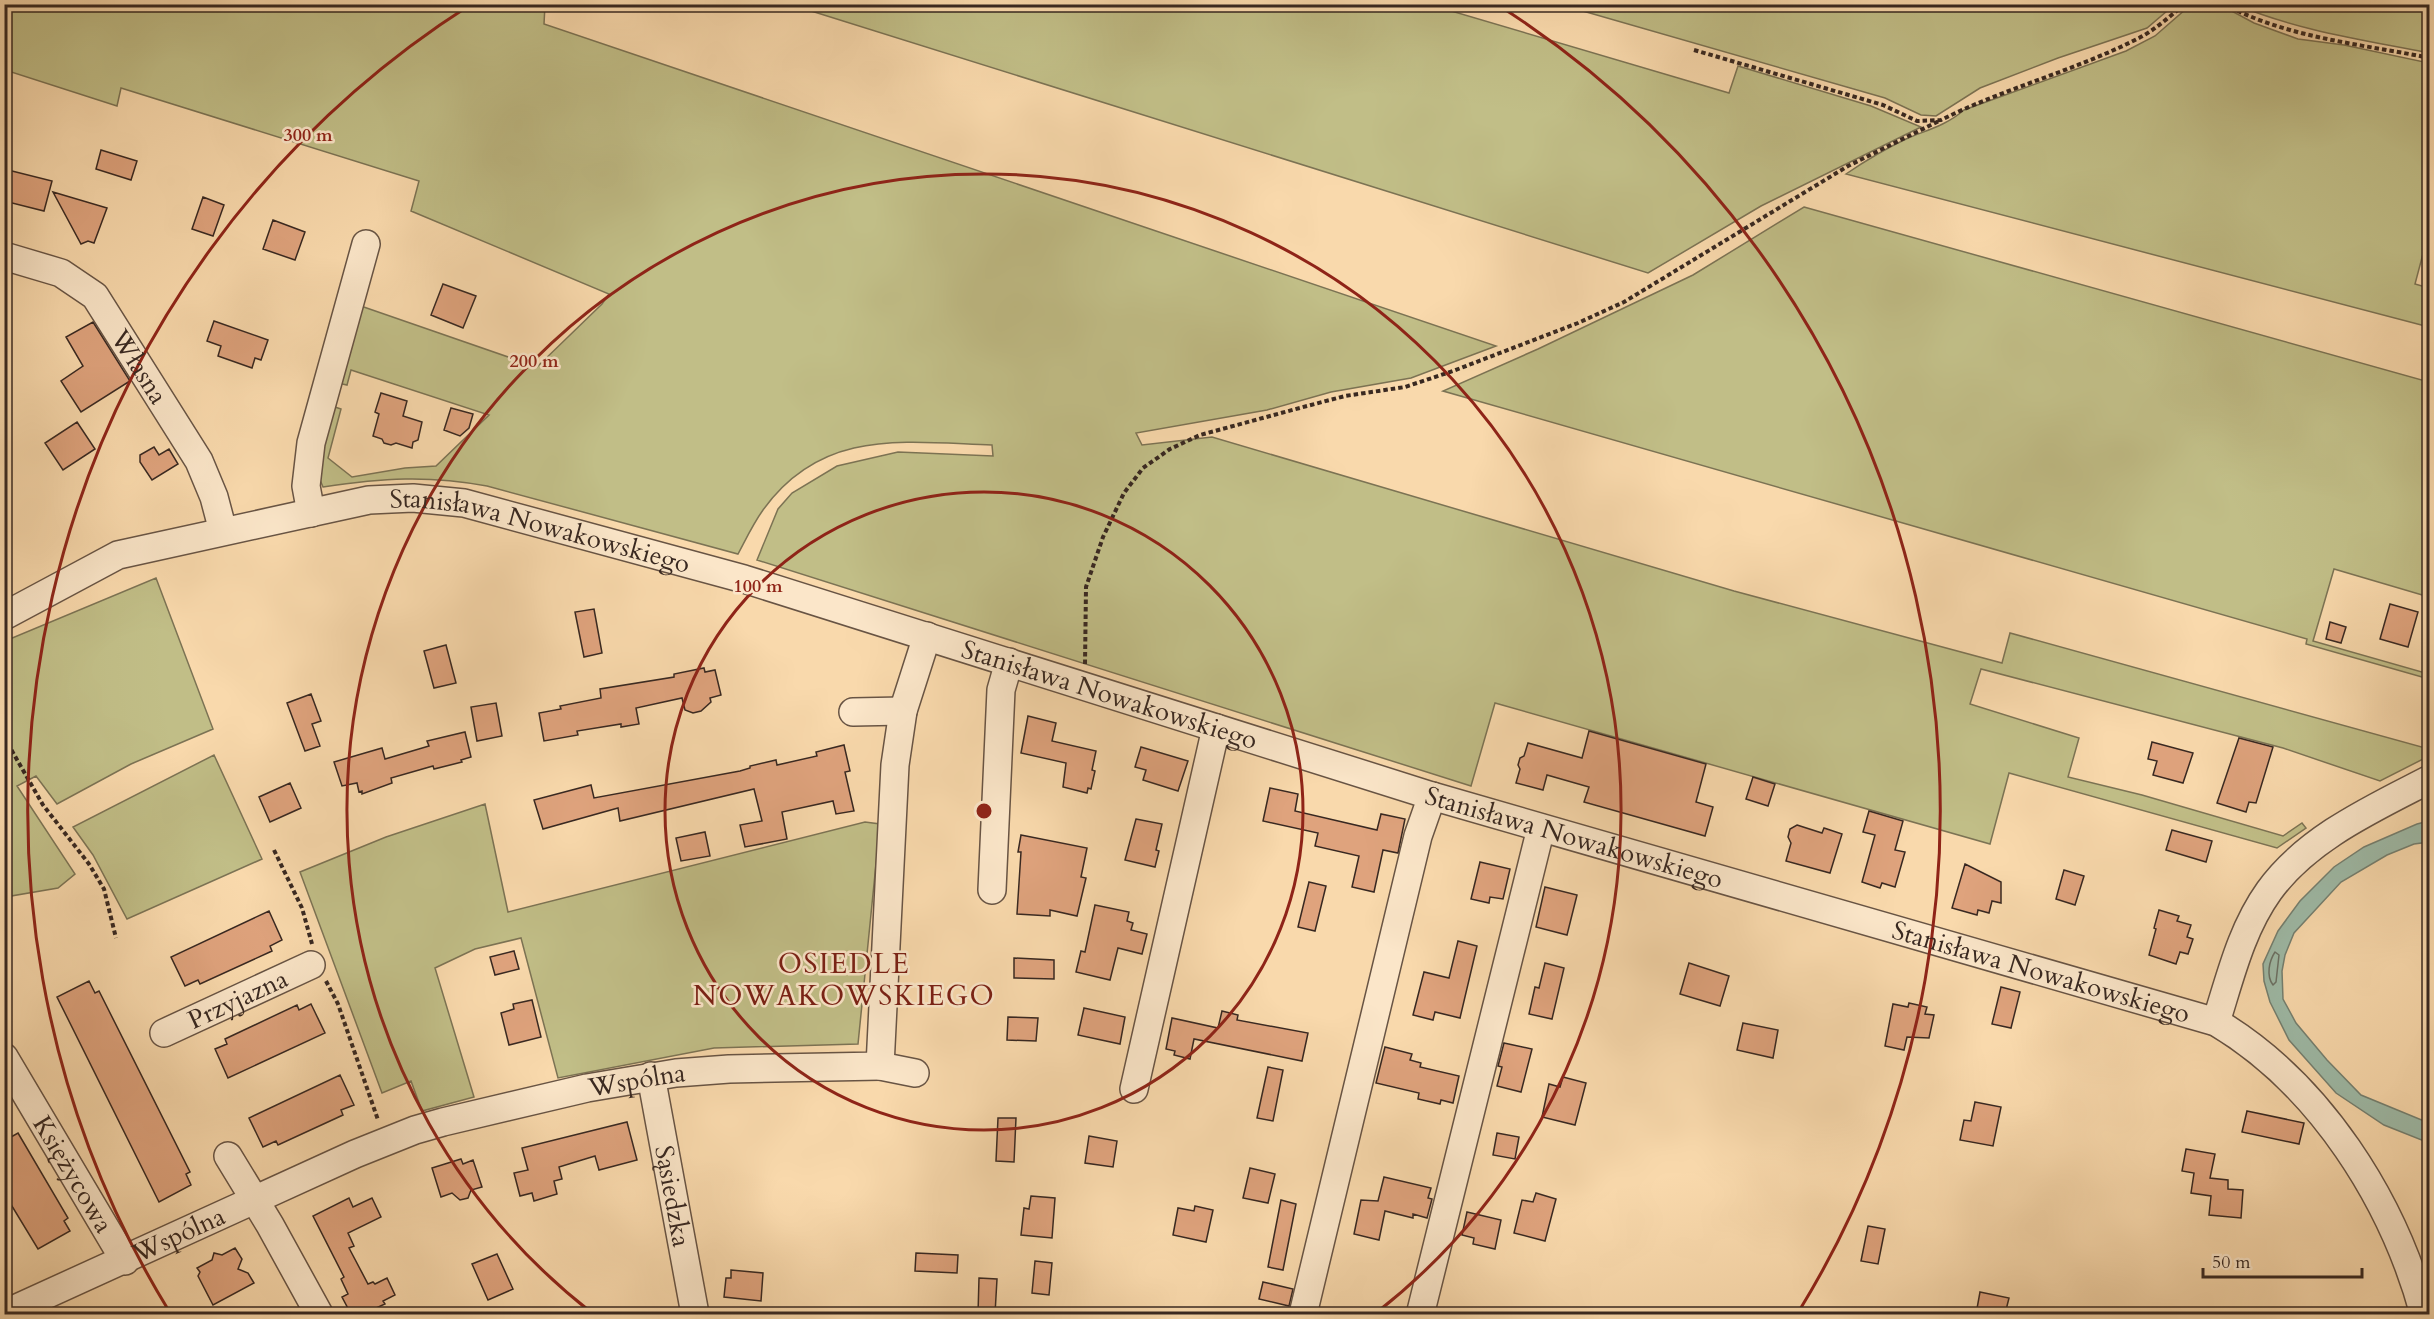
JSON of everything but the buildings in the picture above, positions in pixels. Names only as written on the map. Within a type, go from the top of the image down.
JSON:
[{"type":"street","points":[[311,513],[306,486],[311,443],[366,244]]},
{"type":"street","name":"Własna","points":[[4,256],[61,273],[95,296],[200,461],[214,497],[223,531]]},
{"type":"street","name":"Stanisława Nowakowskiego","points":[[4,616],[118,555],[369,500],[413,498],[464,503],[716,571],[1432,796],[2216,1022],[2242,1038],[2275,1067],[2306,1096],[2329,1125],[2368,1181],[2398,1239],[2424,1314]]},
{"type":"street","points":[[880,1066],[894,777],[903,711],[927,636]]},
{"type":"street","points":[[992,890],[1001,690],[1009,662]]},
{"type":"street","points":[[852,712],[903,711]]},
{"type":"street","points":[[1134,1089],[1216,728]]},
{"type":"street","name":"Stanisława Nowakowskiego","points":[[2216,1022],[2240,945],[2269,891],[2294,862],[2324,839],[2381,804],[2430,779]]},
{"type":"street","points":[[1304,1310],[1418,836],[1432,796]]},
{"type":"street","points":[[1421,1311],[1541,828]]},
{"type":"street","name":"Przyjazna","points":[[164,1033],[311,965]]},
{"type":"street","name":"Księżycowa","points":[[4,1057],[125,1261]]},
{"type":"street","name":"Wspólna","points":[[4,1314],[388,1141],[424,1127],[483,1111],[651,1076],[729,1069],[880,1066],[915,1073]]},
{"type":"street","name":"Sąsiedzka","points":[[651,1076],[695,1314]]},
{"type":"street","points":[[228,1156],[270,1225],[319,1314]]},
{"type":"path","points":[[1079,686],[1086,657],[1084,615],[1086,587],[1103,537],[1124,493],[1143,468],[1170,449],[1200,435],[1317,403],[1345,396],[1405,387],[1578,323],[1624,302],[1848,166],[1941,120],[2013,88],[2074,66],[2139,38],[2185,4]]},
{"type":"path","points":[[2224,4],[2262,21],[2315,37],[2430,58]]},
{"type":"path","points":[[1694,50],[1883,105],[1917,121],[1941,120]]},
{"type":"path","points":[[4,737],[43,804],[89,864],[104,889],[116,939]]},
{"type":"path","points":[[274,850],[302,908],[312,942],[311,965],[327,982],[338,1004],[378,1120],[388,1141]]},
{"type":"shaded area","points":[[4,5],[545,5],[544,24],[1496,346],[1411,378],[1331,392],[1267,410],[1136,433],[1142,445],[1212,437],[1734,591],[2002,663],[2010,633],[2429,749],[2429,756],[2380,781],[2283,748],[1981,669],[1970,704],[2079,738],[2068,777],[2142,795],[2283,836],[2302,823],[2306,828],[2277,848],[2009,773],[1990,844],[1495,703],[1471,786],[757,560],[778,509],[792,493],[837,466],[898,452],[993,456],[992,445],[896,443],[866,446],[838,453],[811,465],[786,484],[759,515],[738,554],[487,486],[445,480],[405,479],[323,487],[318,475],[332,406],[341,409],[328,458],[352,477],[405,468],[436,466],[489,415],[351,370],[347,385],[338,383],[358,305],[537,367],[602,304],[609,294],[411,211],[419,181],[121,88],[117,106],[5,70]]},
{"type":"shaded area","points":[[792,5],[1431,5],[1729,93],[1738,66],[1871,106],[1921,127],[1761,206],[1648,273]]},
{"type":"shaded area","points":[[1562,5],[2174,5],[2147,28],[2058,58],[1980,88],[1936,116],[1921,115],[1885,98]]},
{"type":"shaded area","points":[[2196,5],[2214,5],[2228,9],[2254,23],[2298,39],[2344,45],[2429,63],[2429,251],[2424,250],[2415,284],[2429,288],[2429,327],[1846,174],[1890,147],[1944,123],[1964,110],[2126,51],[2155,36],[2186,9]]},
{"type":"shaded area","points":[[2237,5],[2429,5],[2429,53],[2284,22]]},
{"type":"shaded area","points":[[1804,207],[2429,382],[2429,597],[2334,569],[2313,641],[2429,674],[2429,679],[2306,644],[2307,639],[1443,391],[1538,349],[1693,275]]},
{"type":"shaded area","points":[[156,578],[213,729],[131,764],[57,804],[36,776],[17,786],[75,874],[58,888],[5,897],[5,641]]},
{"type":"shaded area","points":[[214,755],[262,859],[127,919],[93,855],[73,827]]},
{"type":"shaded area","points":[[485,804],[508,912],[865,822],[880,824],[858,1044],[714,1048],[558,1078],[521,938],[475,949],[435,968],[474,1097],[422,1111],[411,1081],[382,1093],[300,872],[386,837]]},
{"type":"water","points":[[2429,821],[2429,842],[2414,844],[2387,855],[2341,882],[2294,933],[2285,955],[2282,971],[2283,999],[2296,1023],[2327,1060],[2361,1095],[2429,1123],[2429,1143],[2384,1125],[2336,1093],[2289,1040],[2270,1002],[2264,981],[2263,964],[2278,931],[2300,901],[2334,867],[2364,847]]},
{"type":"district","name":"OSIEDLE NOWAKOWSKIEGO","points":[[844,979]]}]
